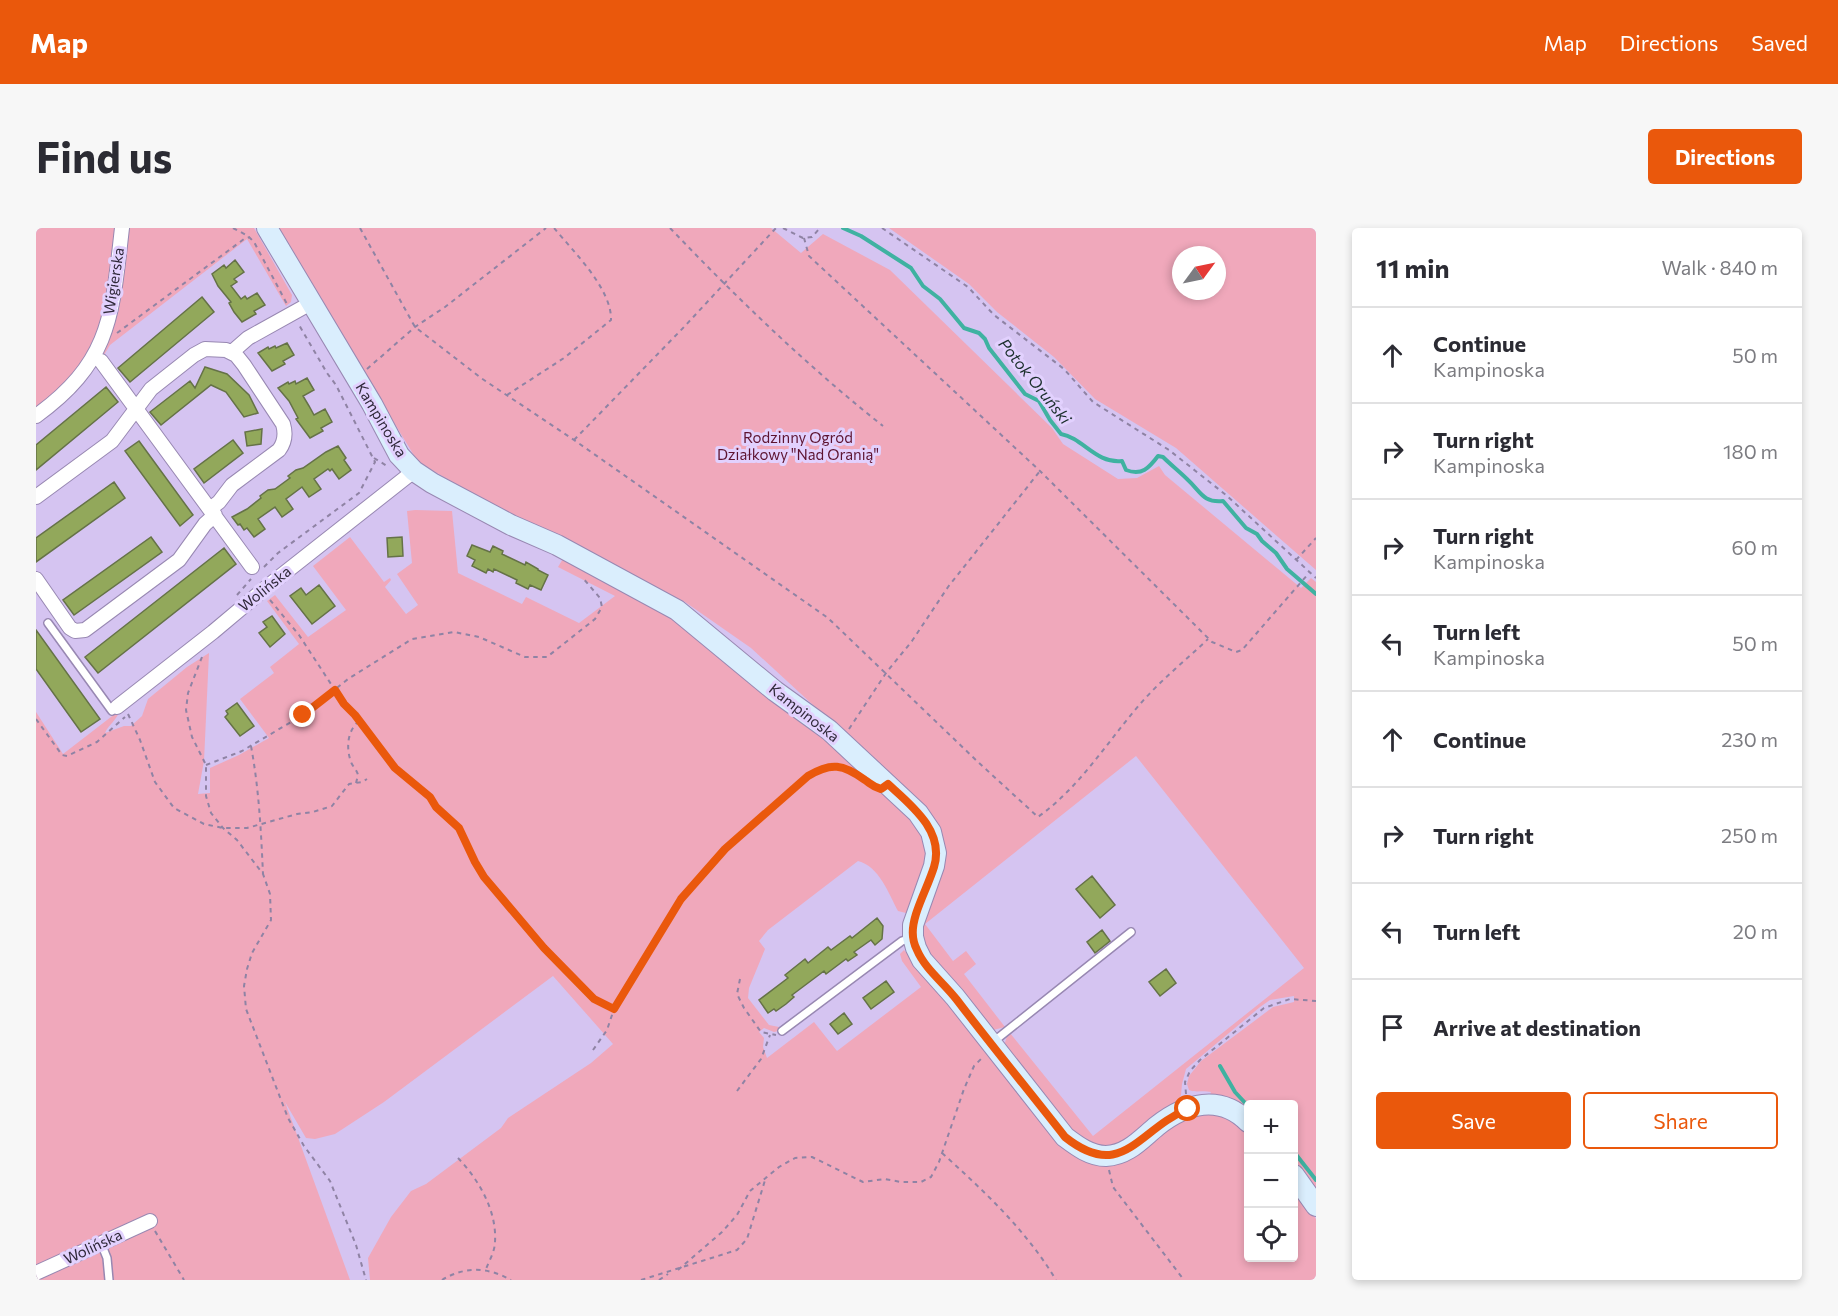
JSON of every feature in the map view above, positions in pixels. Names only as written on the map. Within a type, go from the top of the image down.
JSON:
[{"type":"street","name":"Wigierska","points":[[36,416],[69,389],[89,364],[101,341],[113,302],[122,228]]},
{"type":"street","name":"Kampinoska","points":[[258,233],[311,303],[372,404],[399,455],[414,471],[511,525],[587,561],[677,610],[776,691],[829,730],[911,805],[932,832],[936,853],[934,866],[913,925],[913,937]]},
{"type":"street","points":[[232,352],[248,338],[291,310],[311,303]]},
{"type":"street","points":[[36,497],[112,441],[151,389],[194,355],[212,348],[232,352],[244,365],[283,424],[285,440],[279,450],[232,485],[179,560],[85,630],[75,631],[70,628],[36,579]]},
{"type":"street","points":[[101,361],[256,571]]},
{"type":"street","name":"Wolińska","points":[[122,708],[263,590],[414,471]]},
{"type":"street","points":[[913,937],[922,960],[955,997],[1065,1137],[1089,1152],[1105,1156],[1126,1150],[1164,1121],[1188,1109],[1205,1105],[1220,1104],[1233,1109],[1244,1119]]},
{"type":"street","points":[[1298,1181],[1316,1206]]},
{"type":"street","name":"Wolińska","points":[[36,1274],[150,1221]]},
{"type":"lane","points":[[48,623],[112,711],[122,708]]},
{"type":"lane","points":[[993,1046],[1131,932]]},
{"type":"lane","points":[[782,1031],[902,941],[913,937]]},
{"type":"lane","points":[[101,1243],[107,1258],[109,1280]]},
{"type":"path","points":[[232,228],[258,233]]},
{"type":"path","points":[[360,228],[415,327],[481,378],[574,440],[828,618],[1038,817],[1057,803],[1084,775],[1141,704],[1208,639]]},
{"type":"path","points":[[375,363],[415,327],[446,307],[546,228]]},
{"type":"path","points":[[507,395],[564,358],[611,320],[612,316],[603,289],[554,228]]},
{"type":"path","points":[[670,228],[723,284],[827,382],[883,426]]},
{"type":"path","points":[[574,440],[776,228]]},
{"type":"path","points":[[783,228],[804,238],[812,237],[820,228]]},
{"type":"path","points":[[882,228],[968,287],[994,315],[1064,369],[1093,402],[1169,450],[1226,495],[1316,578]]},
{"type":"path","points":[[231,601],[256,571],[358,493],[375,462],[336,385],[291,310],[258,233]]},
{"type":"path","points":[[113,336],[197,272],[244,239],[258,233]]},
{"type":"path","points":[[804,238],[809,256],[1040,471],[1208,639],[1236,652],[1242,650],[1309,573]]},
{"type":"path","points":[[855,722],[886,672],[912,641],[948,586],[1040,471]]},
{"type":"path","points":[[1296,560],[1316,538]]},
{"type":"path","points":[[206,765],[250,746],[303,715],[335,690],[412,639],[454,632],[479,637],[525,657],[547,657],[595,619],[602,607],[600,598],[581,576]]},
{"type":"path","points":[[263,590],[299,635],[344,704],[395,768],[430,797],[436,807],[459,828],[484,877],[544,948],[594,999],[614,1009]]},
{"type":"path","points":[[213,632],[194,672],[186,710],[192,737],[206,765],[206,796],[211,813],[237,840],[263,874]]},
{"type":"path","points":[[36,719],[62,755],[67,756],[97,742],[122,708],[141,740],[155,782],[174,808],[204,824],[223,828],[247,828],[332,806],[349,784],[367,779]]},
{"type":"path","points":[[356,783],[358,775],[350,760],[349,737],[351,729],[359,721]]},
{"type":"path","points":[[250,746],[256,771],[263,874],[270,894],[271,920],[252,952],[247,969],[244,986],[246,1009],[288,1118],[304,1146],[330,1181],[356,1245],[366,1280]]},
{"type":"path","points":[[593,1050],[607,1030],[614,1009],[681,899],[725,849],[808,776],[820,769],[838,766],[855,774]]},
{"type":"path","points":[[740,979],[737,994],[761,1032],[776,1035],[782,1031]]},
{"type":"path","points":[[1188,1109],[1185,1082],[1190,1071],[1200,1060],[1264,1008],[1290,999],[1316,1001]]},
{"type":"path","points":[[737,1092],[761,1059],[770,1035]]},
{"type":"path","points":[[678,1270],[722,1232],[737,1215],[750,1191],[766,1177],[795,1158],[812,1157],[863,1182],[885,1179],[921,1182],[931,1177],[974,1066],[993,1046]]},
{"type":"path","points":[[942,1153],[994,1201],[1022,1232],[1056,1280]]},
{"type":"path","points":[[1105,1156],[1113,1186],[1184,1280]]},
{"type":"path","points":[[458,1158],[482,1190],[492,1213],[495,1242],[486,1269]]},
{"type":"path","points":[[641,1280],[737,1250],[747,1239],[766,1177]]},
{"type":"path","points":[[150,1221],[184,1280]]},
{"type":"path","points":[[442,1280],[470,1269],[486,1269],[511,1280]]},
{"type":"path","points":[[659,1280],[670,1272]]},
{"type":"green space","points":[[36,228],[118,228],[105,313],[95,345],[76,374],[36,408]]},
{"type":"green space","points":[[129,228],[254,228],[292,295],[291,302],[286,306],[247,239],[110,345],[101,360],[118,313]]},
{"type":"green space","name":"Rodzinny Ogród Działkowy \"Nad Oranią\"","points":[[278,228],[771,228],[801,253],[823,234],[890,270],[1052,428],[1063,444],[1118,479],[1137,478],[1159,466],[1165,475],[1301,588],[1311,578],[1316,582],[1316,1197],[1298,1172],[1298,1100],[1244,1100],[1244,1113],[1209,1097],[1211,1092],[1189,1090],[1187,1084],[1189,1076],[1201,1061],[1273,1007],[1294,1002],[1294,996],[1270,1000],[1260,1007],[1186,1069],[1181,1095],[1175,1107],[1127,1143],[1105,1149],[1077,1139],[1004,1046],[1010,1033],[1093,1136],[1304,968],[1136,756],[925,924],[953,961],[966,951],[976,964],[964,974],[1005,1027],[993,1030],[929,961],[917,935],[941,856],[851,740],[751,648],[685,602],[502,511],[418,462],[298,265]]},
{"type":"green space","points":[[889,228],[1316,228],[1316,570],[1176,448],[1095,399],[1054,357],[997,312],[969,284]]},
{"type":"green space","points":[[407,511],[452,511],[458,573],[522,604],[526,597],[579,623],[615,596],[558,567],[564,557],[671,615],[829,740],[921,828],[928,862],[910,909],[906,913],[898,911],[878,875],[858,861],[768,930],[759,941],[765,949],[749,988],[748,998],[769,1025],[779,1027],[778,1031],[774,1032],[764,1028],[759,1032],[764,1038],[763,1047],[767,1058],[814,1022],[837,1051],[921,987],[902,961],[900,954],[904,950],[1086,1159],[1199,1112],[1208,1111],[1219,1114],[1240,1125],[1244,1128],[1244,1262],[1298,1262],[1298,1191],[1316,1219],[1316,1280],[370,1280],[368,1258],[391,1217],[411,1191],[426,1184],[501,1128],[508,1118],[591,1063],[613,1044],[553,976],[384,1102],[335,1134],[315,1139],[306,1138],[285,1102],[350,1280],[36,1280],[36,712],[63,754],[120,710],[105,733],[124,726],[131,726],[142,716],[148,699],[187,667],[209,653],[204,761],[198,794],[210,793],[210,768],[269,738],[240,699],[274,673],[270,667],[299,644],[267,601],[275,595],[308,637],[346,610],[313,566],[350,537],[384,582],[390,578],[391,580],[385,587],[406,614],[418,605],[397,574],[412,563]]},
{"type":"building","points":[[235,260],[244,272],[234,279],[237,282],[231,286],[241,299],[245,296],[247,299],[257,293],[265,305],[254,311],[256,314],[242,322],[212,274],[224,265],[226,268]]},
{"type":"building","points":[[202,297],[214,312],[130,382],[118,368]]},
{"type":"building","points":[[287,343],[294,355],[283,361],[285,364],[272,371],[258,353],[268,347],[269,349],[275,346],[276,348]]},
{"type":"building","points":[[205,367],[227,374],[249,395],[258,413],[244,417],[226,392],[211,385],[161,425],[150,412],[190,381],[195,388]]},
{"type":"building","points":[[307,378],[314,390],[303,396],[314,415],[325,409],[332,422],[321,428],[323,431],[310,438],[296,419],[298,418],[289,401],[278,388],[288,382],[289,384],[295,381],[296,384]]},
{"type":"building","points":[[106,387],[118,402],[36,470],[36,445]]},
{"type":"building","points":[[262,429],[261,444],[247,446],[245,432]]},
{"type":"building","points":[[233,440],[243,453],[204,483],[194,469]]},
{"type":"building","points":[[139,441],[193,515],[180,526],[125,451]]},
{"type":"building","points":[[338,446],[351,470],[339,479],[332,469],[330,471],[328,469],[314,479],[321,489],[309,497],[302,487],[286,499],[293,509],[282,517],[275,507],[258,519],[265,529],[254,537],[247,528],[244,530],[232,517],[247,509],[268,490],[275,489],[290,478],[288,476],[296,470]]},
{"type":"building","points":[[114,482],[125,498],[36,562],[36,538]]},
{"type":"building","points":[[151,537],[162,552],[74,615],[63,600]]},
{"type":"building","points":[[402,537],[403,556],[388,557],[387,538]]},
{"type":"building","points":[[472,545],[490,552],[493,546],[503,551],[502,554],[525,565],[526,562],[548,575],[541,590],[530,585],[528,589],[516,583],[517,580],[494,569],[493,572],[488,569],[486,573],[472,566],[475,560],[467,556]]},
{"type":"building","points":[[224,548],[236,564],[98,673],[85,657]]},
{"type":"building","points":[[319,585],[335,606],[312,624],[290,596],[301,588],[306,595]]},
{"type":"building","points":[[272,616],[285,634],[270,647],[259,633],[267,627],[263,622]]},
{"type":"building","points":[[36,630],[100,719],[81,732],[36,669]]},
{"type":"building","points":[[237,703],[254,726],[240,736],[225,717],[228,714],[226,711]]},
{"type":"building","points":[[1092,876],[1115,905],[1100,918],[1076,889]]},
{"type":"building","points":[[877,918],[883,926],[882,939],[875,945],[871,940],[854,952],[857,955],[848,961],[846,959],[826,974],[824,971],[792,995],[794,997],[786,1004],[768,1013],[759,1000],[788,978],[785,975],[805,959],[808,963],[828,947],[831,950],[850,936],[852,938]]},
{"type":"building","points":[[1102,930],[1110,941],[1095,953],[1087,942]]},
{"type":"building","points":[[1166,969],[1176,983],[1160,996],[1149,982]]},
{"type":"building","points":[[886,981],[894,992],[871,1009],[863,998]]},
{"type":"building","points":[[844,1013],[852,1024],[838,1034],[830,1024]]},
{"type":"waterway","name":"Potok Oruński","points":[[843,228],[861,236],[911,268],[923,286],[940,299],[964,328],[979,333],[985,339],[989,348],[1025,394],[1039,401],[1061,434],[1069,436],[1105,459],[1122,461],[1126,470],[1132,472],[1145,470],[1158,456],[1163,457],[1203,496],[1211,500],[1223,501],[1246,528],[1257,534],[1276,553],[1287,569],[1316,594]]},
{"type":"waterway","points":[[1220,1066],[1235,1092],[1244,1102]]},
{"type":"waterway","points":[[1296,1154],[1316,1180]]},
{"type":"route","points":[[303,715],[335,690],[395,768],[430,797],[436,807],[459,828],[484,877],[544,948],[594,999],[614,1009],[681,899],[725,849],[808,776],[820,769],[838,766],[845,768],[873,787],[881,789],[888,784],[924,819],[932,832],[935,845],[934,866],[912,931],[914,943],[922,960],[955,997],[1065,1137],[1089,1152],[1105,1156],[1115,1154],[1135,1145],[1164,1121],[1188,1109]]}]
